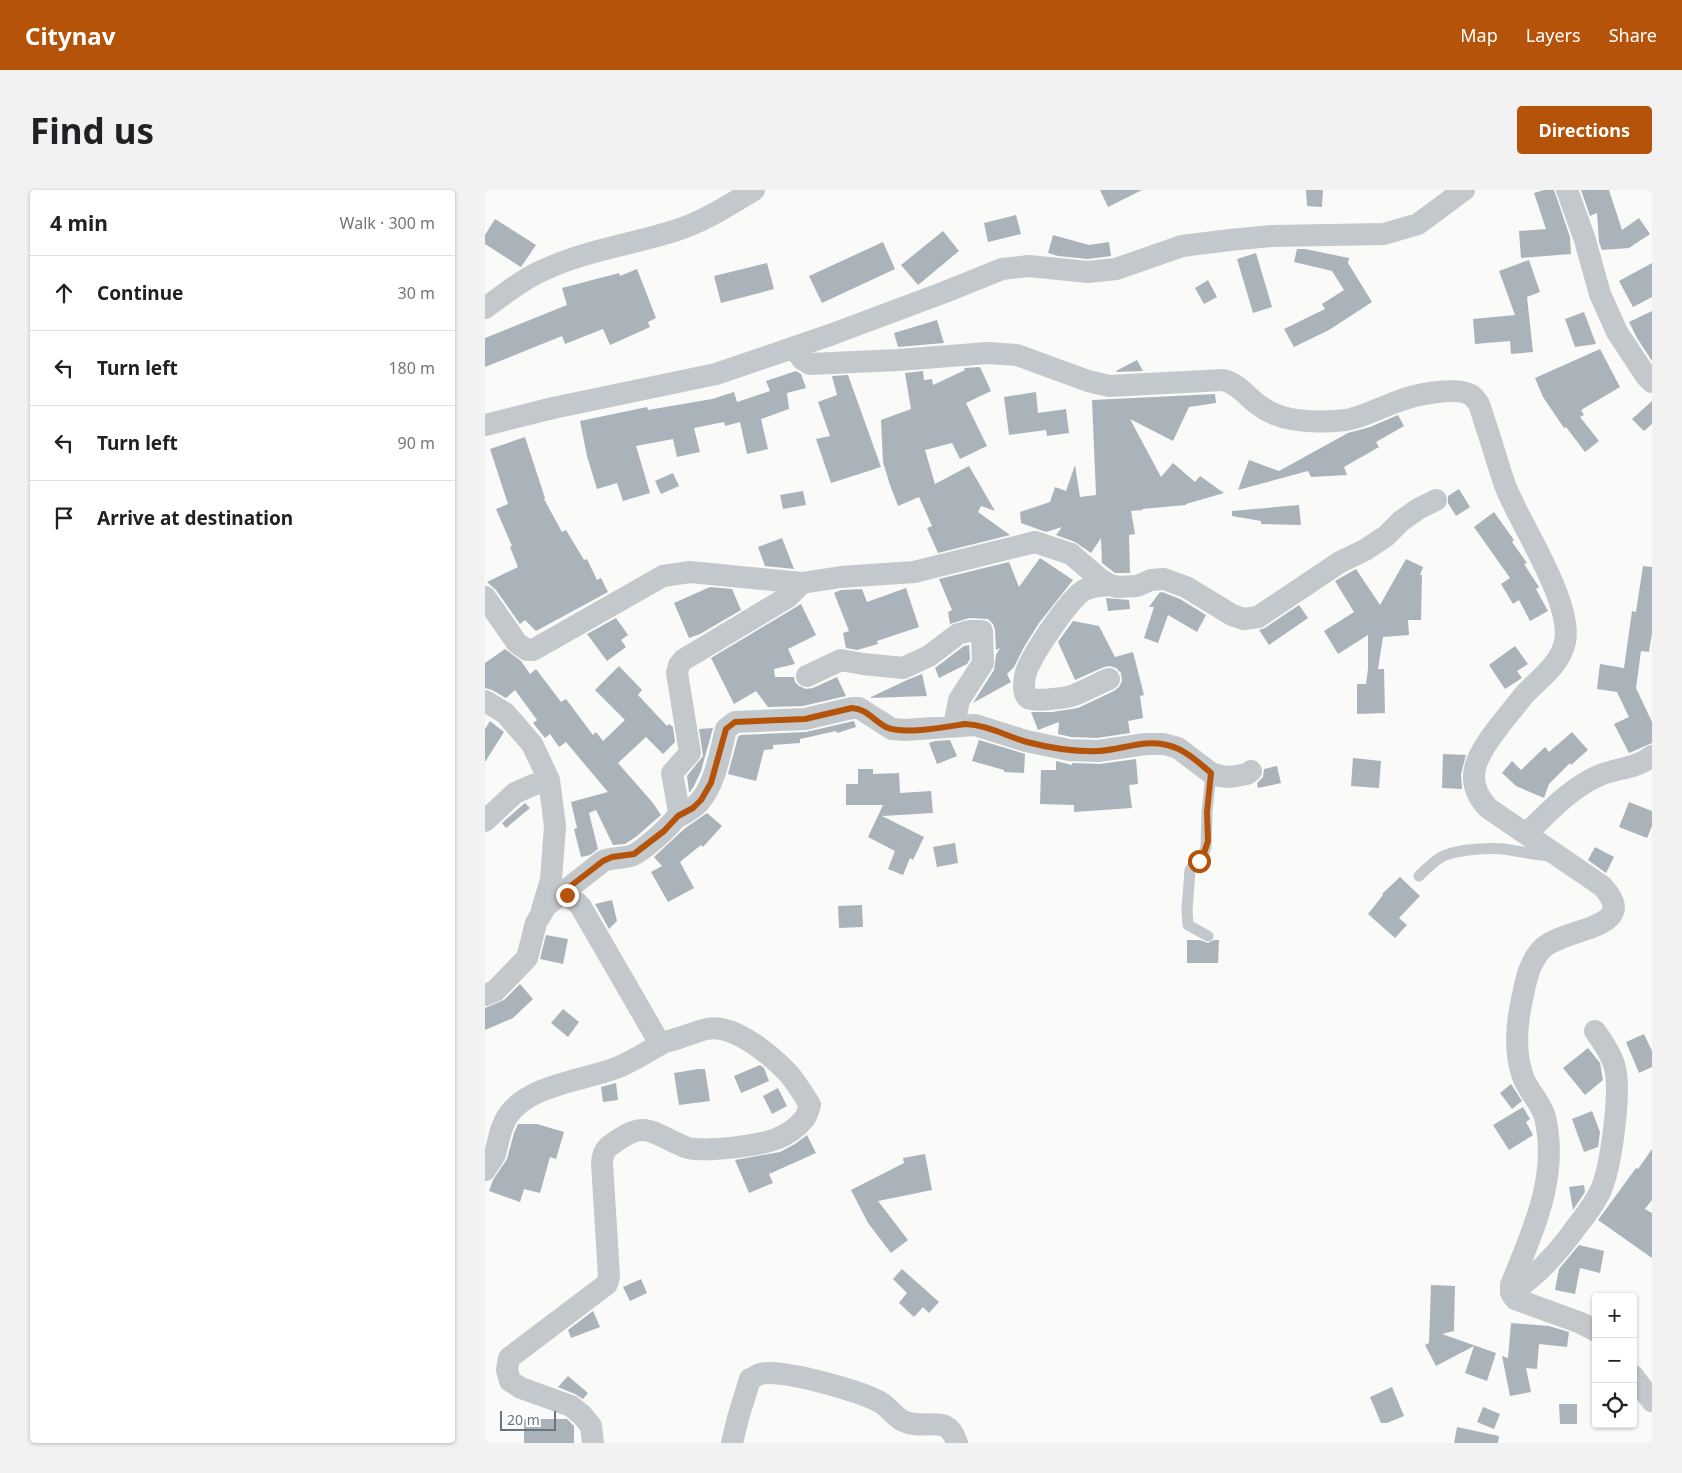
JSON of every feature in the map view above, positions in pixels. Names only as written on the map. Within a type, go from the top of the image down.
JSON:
[{"type":"street","points":[[485,308],[547,268],[579,257],[676,230],[716,214],[755,190]]},
{"type":"street","points":[[485,425],[553,408],[716,374],[945,292],[1002,269],[1029,266],[1089,272],[1117,269],[1182,246],[1272,236],[1384,234],[1418,224],[1465,190]]},
{"type":"street","points":[[1567,190],[1585,240],[1600,294],[1617,332],[1652,382]]},
{"type":"street","points":[[794,347],[802,359],[810,364],[988,353],[1017,355],[1088,381],[1109,386],[1223,380],[1232,382],[1261,407],[1273,414],[1306,420],[1345,420],[1364,416],[1415,396],[1439,392],[1463,392],[1473,396],[1479,404],[1506,490],[1549,576],[1561,608],[1565,630],[1565,641],[1561,653],[1548,672],[1524,696],[1483,749],[1474,767],[1475,788],[1481,800],[1488,808],[1602,886],[1611,895],[1614,906],[1612,915],[1605,922],[1563,936],[1541,948],[1528,972],[1521,1003],[1518,1043],[1521,1067],[1522,1074],[1544,1115],[1550,1147],[1547,1182],[1536,1223],[1511,1285],[1511,1293],[1515,1299],[1592,1329]]},
{"type":"street","points":[[1109,679],[1072,696],[1035,700],[1028,698],[1025,693],[1026,673],[1037,652],[1067,607],[1081,591],[1095,586],[1137,586],[1151,580],[1164,579],[1186,587],[1232,615],[1244,619],[1258,617],[1340,562],[1365,550],[1386,536],[1401,521],[1418,509],[1436,500]]},
{"type":"street","points":[[486,602],[517,643],[527,650],[533,650],[663,576],[690,572],[802,583],[841,577],[914,572],[1035,542],[1071,554],[1109,585]]},
{"type":"street","points":[[678,816],[673,773],[690,753],[677,673],[679,665],[683,660],[788,597],[802,583]]},
{"type":"street","points":[[807,676],[841,660],[903,668],[929,656],[958,634],[969,631],[982,631],[983,663],[959,700],[954,726]]},
{"type":"street","points":[[488,708],[505,713],[532,744],[549,780],[555,826],[551,880],[541,913]]},
{"type":"street","points":[[485,995],[495,991],[527,958],[536,923],[546,906],[603,861],[612,857],[634,854],[664,831],[678,816],[693,808],[701,800],[711,783],[726,729],[735,722],[805,719],[859,708],[886,727],[892,729],[905,730],[975,725],[1026,742],[1069,750],[1098,751],[1146,744],[1164,744],[1178,748],[1211,773],[1230,777],[1247,774],[1251,771]]},
{"type":"street","points":[[1526,834],[1569,793],[1596,777],[1618,768],[1630,768],[1652,756]]},
{"type":"street","points":[[485,821],[515,793],[549,780]]},
{"type":"street","points":[[559,895],[567,895],[574,898],[581,907],[657,1040],[663,1043]]},
{"type":"street","points":[[485,1170],[495,1155],[498,1138],[508,1116],[519,1102],[536,1092],[619,1067],[663,1043],[710,1028],[724,1029],[742,1037],[771,1057],[789,1073],[810,1105],[805,1118],[790,1131],[775,1139],[710,1149],[687,1148],[650,1129],[637,1129],[605,1149],[602,1155],[602,1162],[609,1276],[607,1284],[509,1358],[507,1370],[511,1381],[521,1388],[571,1406],[582,1415],[591,1426],[593,1443]]},
{"type":"street","points":[[1511,1293],[1543,1269],[1589,1211],[1603,1184],[1613,1137],[1617,1087],[1615,1067],[1595,1031]]},
{"type":"street","points":[[732,1443],[750,1380],[761,1374],[773,1373],[809,1378],[863,1395],[883,1404],[902,1420],[915,1425],[944,1424],[950,1428],[957,1443]]},
{"type":"street","points":[[1637,1381],[1652,1401]]},
{"type":"lane","points":[[1208,936],[1188,925],[1187,910],[1190,870],[1203,856],[1207,847],[1207,812],[1211,773]]},
{"type":"lane","points":[[1419,876],[1435,861],[1445,855],[1468,851],[1501,849],[1543,856],[1557,856]]},
{"type":"building","points":[[1100,190],[1142,190],[1108,207]]},
{"type":"building","points":[[1306,190],[1323,190],[1322,207],[1307,206]]},
{"type":"building","points":[[1554,190],[1570,237],[1571,254],[1521,258],[1519,231],[1546,229],[1534,193]]},
{"type":"building","points":[[1581,190],[1609,190],[1622,230],[1639,218],[1650,234],[1629,248],[1602,250],[1599,242],[1597,213],[1590,216]]},
{"type":"building","points":[[1016,215],[1021,234],[988,242],[984,223]]},
{"type":"building","points":[[495,219],[536,245],[521,267],[485,244],[485,235]]},
{"type":"building","points":[[943,231],[959,251],[918,285],[901,265]]},
{"type":"building","points":[[1053,235],[1089,245],[1109,242],[1111,256],[1088,259],[1048,253]]},
{"type":"building","points":[[883,242],[895,269],[822,303],[809,276]]},
{"type":"building","points":[[1297,249],[1349,258],[1348,263],[1372,302],[1329,330],[1294,347],[1284,329],[1325,309],[1322,304],[1344,290],[1332,271],[1294,262]]},
{"type":"building","points":[[1256,253],[1272,307],[1253,313],[1237,259]]},
{"type":"building","points":[[1529,260],[1540,292],[1527,297],[1533,352],[1511,354],[1510,341],[1475,344],[1473,319],[1515,315],[1499,271]]},
{"type":"building","points":[[767,263],[774,289],[721,303],[714,276]]},
{"type":"building","points":[[1652,263],[1652,297],[1633,307],[1619,281]]},
{"type":"building","points":[[637,269],[656,318],[648,322],[650,327],[610,345],[603,329],[565,344],[562,336],[485,367],[485,338],[567,305],[562,288],[619,273],[620,276]]},
{"type":"building","points":[[1208,280],[1217,297],[1204,304],[1195,288]]},
{"type":"building","points":[[1652,311],[1652,361],[1629,322]]},
{"type":"building","points":[[1584,312],[1596,344],[1575,347],[1565,319]]},
{"type":"building","points":[[937,320],[944,343],[898,347],[894,333]]},
{"type":"building","points":[[1600,349],[1620,387],[1581,410],[1584,415],[1580,417],[1599,441],[1585,452],[1566,427],[1564,428],[1543,397],[1535,378]]},
{"type":"building","points":[[1137,360],[1143,371],[1116,371]]},
{"type":"building","points":[[980,367],[991,391],[966,403],[987,446],[960,459],[952,443],[925,450],[935,484],[969,466],[995,511],[981,506],[978,512],[1010,535],[938,553],[927,528],[932,526],[919,497],[898,506],[883,462],[881,420],[911,409],[905,373],[923,371],[924,380],[932,379],[933,385],[965,370],[964,368]]},
{"type":"building","points":[[796,371],[801,374],[806,388],[787,393],[789,409],[761,419],[768,449],[747,454],[740,422],[725,426],[724,422],[694,428],[700,452],[677,457],[673,439],[636,446],[650,493],[623,501],[617,483],[597,489],[587,456],[580,421],[647,407],[648,410],[712,399],[734,392],[737,402],[770,391],[766,381]]},
{"type":"building","points":[[848,375],[881,467],[831,483],[816,439],[830,436],[818,402],[837,395],[832,376]]},
{"type":"building","points":[[1036,392],[1038,413],[1066,409],[1069,433],[1047,436],[1046,430],[1009,435],[1004,397]]},
{"type":"building","points":[[1215,394],[1216,403],[1189,407],[1173,441],[1130,419],[1161,477],[1173,463],[1195,482],[1200,476],[1224,493],[1186,505],[1131,511],[1135,534],[1129,535],[1130,573],[1115,573],[1102,563],[1101,538],[1091,553],[1075,542],[1056,535],[1062,527],[1046,532],[1021,523],[1020,512],[1050,502],[1055,487],[1066,491],[1075,465],[1080,497],[1096,495],[1092,400]]},
{"type":"building","points":[[1652,401],[1652,424],[1644,431],[1632,419]]},
{"type":"building","points":[[1398,415],[1404,426],[1376,442],[1379,447],[1344,467],[1347,475],[1311,477],[1308,471],[1238,490],[1249,460],[1279,471],[1348,433],[1370,427]]},
{"type":"building","points":[[525,437],[544,499],[562,532],[566,530],[584,560],[587,559],[597,580],[601,578],[608,592],[536,631],[525,620],[520,624],[496,590],[487,582],[518,567],[510,547],[512,546],[496,509],[508,504],[490,449]]},
{"type":"building","points":[[673,473],[679,486],[661,494],[655,481]]},
{"type":"building","points":[[1459,489],[1470,507],[1456,516],[1448,503],[1448,496]]},
{"type":"building","points":[[803,491],[806,505],[783,509],[780,495]]},
{"type":"building","points":[[1299,505],[1301,525],[1261,524],[1261,521],[1232,516],[1232,511]]},
{"type":"building","points":[[1494,512],[1514,540],[1512,542],[1527,563],[1524,564],[1539,587],[1536,589],[1548,611],[1530,621],[1519,600],[1513,604],[1501,584],[1510,578],[1474,527]]},
{"type":"building","points":[[782,538],[794,569],[765,566],[758,547]]},
{"type":"building","points":[[1040,558],[1073,580],[1039,623],[1014,667],[1007,674],[1011,682],[973,703],[994,670],[996,655],[1000,648],[996,650],[995,630],[993,624],[988,619],[969,618],[950,624],[948,612],[952,610],[939,579],[1009,562],[1019,587]]},
{"type":"building","points":[[1406,559],[1423,567],[1420,575],[1422,575],[1421,620],[1408,620],[1409,635],[1383,637],[1378,669],[1384,669],[1385,713],[1357,714],[1357,684],[1366,684],[1368,635],[1338,654],[1324,631],[1354,612],[1335,581],[1356,569],[1380,605]]},
{"type":"building","points":[[1643,566],[1652,567],[1652,633],[1649,652],[1641,651],[1636,688],[1652,722],[1652,743],[1629,753],[1614,724],[1629,717],[1617,692],[1597,689],[1600,664],[1624,668],[1632,611],[1636,612]]},
{"type":"building","points":[[710,587],[732,589],[741,610],[700,634],[689,638],[674,603]]},
{"type":"building","points":[[906,588],[919,627],[877,641],[878,644],[857,650],[846,648],[843,633],[849,631],[834,593],[841,590],[862,589],[867,602]]},
{"type":"building","points":[[1162,592],[1180,599],[1206,615],[1197,632],[1168,615],[1158,643],[1144,638],[1154,607],[1149,607],[1159,593]]},
{"type":"building","points":[[1106,598],[1129,600],[1130,609],[1108,611]]},
{"type":"building","points":[[801,604],[816,635],[788,649],[795,664],[774,669],[775,677],[794,677],[795,682],[799,686],[806,689],[813,688],[837,677],[846,696],[803,706],[768,707],[756,691],[734,704],[711,658]]},
{"type":"building","points":[[1299,605],[1308,618],[1269,645],[1259,630]]},
{"type":"building","points":[[616,618],[628,635],[621,640],[626,647],[607,661],[587,634]]},
{"type":"building","points":[[1073,621],[1099,626],[1115,657],[1133,652],[1144,695],[1140,696],[1143,718],[1128,721],[1130,733],[1097,738],[1071,737],[1058,734],[1059,722],[1038,730],[1031,712],[1052,712],[1078,708],[1114,691],[1122,681],[1121,673],[1116,668],[1110,666],[1075,680],[1058,642]]},
{"type":"building","points":[[969,645],[970,659],[967,664],[939,678],[935,668],[964,646]]},
{"type":"building","points":[[1515,646],[1528,664],[1517,671],[1522,678],[1505,689],[1489,665]]},
{"type":"building","points":[[505,649],[521,661],[530,674],[536,669],[561,702],[566,699],[593,735],[596,732],[603,741],[625,720],[595,690],[619,666],[642,690],[638,695],[667,726],[669,724],[673,727],[675,742],[663,754],[646,737],[618,763],[661,815],[625,844],[613,845],[596,810],[589,813],[598,849],[590,855],[581,857],[574,829],[577,828],[571,802],[608,792],[566,742],[559,747],[550,734],[545,738],[533,723],[537,720],[515,690],[506,698],[485,688],[485,663]]},
{"type":"building","points":[[922,674],[927,696],[869,698],[907,680]]},
{"type":"building","points":[[490,721],[504,732],[485,762],[485,729]]},
{"type":"building","points":[[854,721],[856,727],[837,733],[836,731],[800,739],[800,743],[773,745],[773,749],[764,750],[756,781],[728,774],[740,735],[806,732]]},
{"type":"building","points":[[713,728],[701,771],[689,792],[687,776],[703,756],[699,729]]},
{"type":"building","points":[[1572,732],[1588,750],[1571,765],[1570,763],[1549,784],[1544,798],[1516,786],[1502,773],[1512,761],[1521,770],[1545,747],[1549,752]]},
{"type":"building","points":[[950,740],[957,756],[937,764],[929,743]]},
{"type":"building","points":[[979,740],[1025,754],[1024,773],[1004,772],[1004,770],[972,761]]},
{"type":"building","points":[[1443,754],[1466,755],[1461,774],[1462,789],[1442,788]]},
{"type":"building","points":[[1353,758],[1381,761],[1379,788],[1351,786]]},
{"type":"building","points":[[1136,759],[1138,784],[1129,785],[1132,808],[1074,812],[1074,805],[1040,804],[1041,770],[1056,770],[1056,761],[1072,765],[1072,763],[1100,764]]},
{"type":"building","points":[[1277,766],[1281,783],[1258,788],[1257,783],[1263,777],[1264,769]]},
{"type":"building","points":[[858,769],[873,769],[873,774],[899,773],[900,793],[931,791],[933,813],[882,816],[924,837],[913,860],[910,858],[903,875],[888,869],[895,851],[868,837],[883,805],[846,805],[846,784],[858,784]]},
{"type":"building","points":[[1629,802],[1652,811],[1652,826],[1647,838],[1619,827]]},
{"type":"building","points":[[525,803],[530,808],[506,828],[502,823]]},
{"type":"building","points":[[707,813],[722,826],[703,847],[701,845],[680,862],[694,888],[668,902],[651,872],[662,866],[654,857],[684,829]]},
{"type":"building","points":[[955,843],[958,863],[937,867],[933,847]]},
{"type":"building","points":[[1595,847],[1614,857],[1606,873],[1588,860]]},
{"type":"building","points":[[1400,877],[1420,896],[1399,918],[1407,925],[1395,938],[1368,914],[1382,894]]},
{"type":"building","points":[[612,900],[617,921],[609,929],[595,904]]},
{"type":"building","points":[[862,905],[863,927],[839,928],[838,906]]},
{"type":"building","points":[[546,935],[568,939],[563,964],[540,959]]},
{"type":"building","points":[[1187,940],[1200,940],[1208,943],[1219,940],[1218,963],[1187,963]]},
{"type":"building","points":[[520,984],[533,999],[513,1018],[485,1030],[485,1008],[504,1000]]},
{"type":"building","points":[[563,1009],[579,1022],[568,1037],[551,1023]]},
{"type":"building","points":[[1644,1034],[1652,1051],[1652,1067],[1639,1073],[1626,1042]]},
{"type":"building","points":[[1588,1048],[1600,1063],[1603,1080],[1585,1095],[1563,1068]]},
{"type":"building","points":[[760,1065],[764,1068],[769,1081],[741,1093],[734,1076]]},
{"type":"building","points":[[705,1069],[710,1101],[679,1105],[674,1073]]},
{"type":"building","points":[[616,1083],[618,1100],[603,1102],[601,1087]]},
{"type":"building","points":[[1511,1084],[1522,1101],[1512,1109],[1500,1093]]},
{"type":"building","points":[[778,1088],[787,1106],[772,1114],[763,1096]]},
{"type":"building","points":[[1523,1107],[1530,1119],[1526,1122],[1533,1135],[1509,1150],[1493,1125]]},
{"type":"building","points":[[1592,1111],[1600,1132],[1598,1147],[1584,1152],[1572,1119]]},
{"type":"building","points":[[518,1124],[537,1124],[564,1132],[556,1159],[550,1157],[540,1193],[524,1189],[520,1202],[489,1191],[493,1180],[507,1159]]},
{"type":"building","points":[[807,1135],[816,1153],[769,1174],[773,1183],[749,1193],[735,1160],[780,1152]]},
{"type":"building","points":[[1652,1149],[1652,1200],[1645,1209],[1652,1213],[1652,1258],[1598,1220]]},
{"type":"building","points":[[925,1154],[932,1190],[878,1201],[908,1240],[891,1253],[868,1223],[851,1190],[904,1163],[903,1158]]},
{"type":"building","points":[[1584,1185],[1585,1192],[1573,1210],[1569,1187]]},
{"type":"building","points":[[1579,1245],[1604,1251],[1600,1273],[1580,1268],[1575,1294],[1555,1290],[1559,1269]]},
{"type":"building","points":[[902,1269],[939,1302],[929,1313],[923,1307],[914,1317],[899,1303],[907,1293],[893,1279]]},
{"type":"building","points":[[641,1279],[647,1293],[630,1301],[623,1287]]},
{"type":"building","points":[[1431,1285],[1455,1286],[1454,1331],[1442,1334],[1496,1353],[1487,1381],[1465,1373],[1474,1346],[1436,1366],[1425,1345],[1429,1343]]},
{"type":"building","points":[[593,1311],[600,1327],[571,1338],[568,1330]]},
{"type":"building","points":[[1511,1323],[1549,1326],[1569,1332],[1567,1347],[1539,1344],[1537,1369],[1526,1368],[1531,1392],[1510,1396],[1502,1356],[1508,1358]]},
{"type":"building","points":[[568,1376],[588,1393],[583,1399],[558,1387]]},
{"type":"building","points":[[1392,1387],[1404,1416],[1387,1423],[1381,1423],[1370,1397]]},
{"type":"building","points":[[1559,1404],[1577,1404],[1577,1424],[1560,1424]]},
{"type":"building","points":[[1483,1407],[1500,1414],[1494,1429],[1477,1422]]},
{"type":"building","points":[[524,1419],[567,1419],[574,1426],[574,1443],[524,1443]]},
{"type":"building","points":[[1457,1427],[1499,1436],[1498,1443],[1454,1443]]},
{"type":"route","points":[[567,895],[559,895],[603,861],[612,857],[634,854],[664,831],[678,816],[693,808],[701,800],[711,783],[726,729],[730,724],[749,720],[805,719],[852,708],[859,708],[886,727],[892,729],[905,730],[965,724],[997,731],[1026,742],[1069,750],[1098,751],[1146,744],[1164,744],[1178,748],[1211,773],[1207,812],[1208,841],[1203,856],[1199,861]]}]
